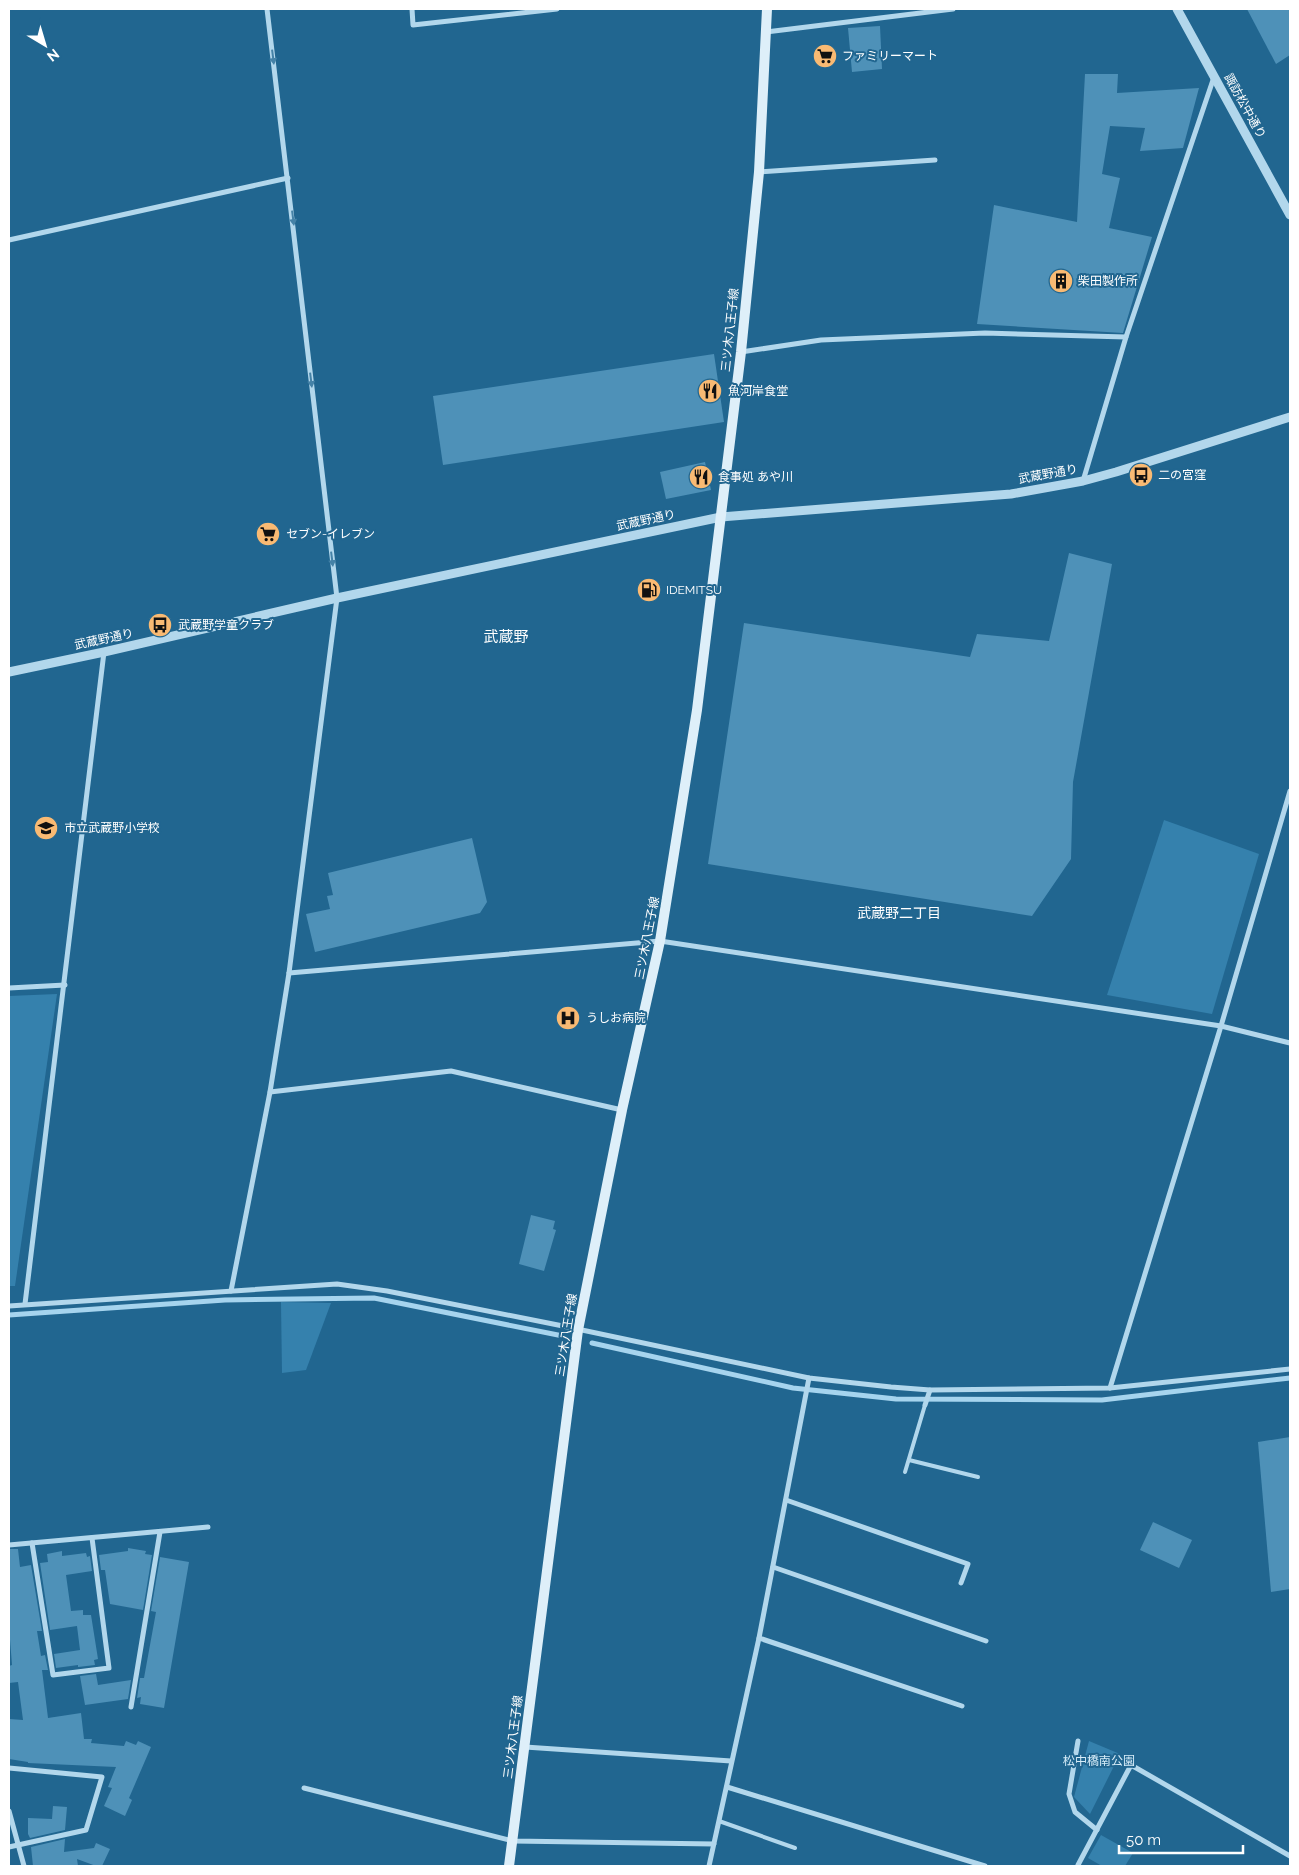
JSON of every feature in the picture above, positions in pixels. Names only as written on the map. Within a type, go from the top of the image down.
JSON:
[{"type":"main road","name":"三ツ木八王子線","points":[[509,1866],[578,1330],[622,1110],[660,941],[697,710],[741,352],[759,172],[767,9]]},
{"type":"street","points":[[230,1291],[270,1092],[289,973],[337,598],[267,9]]},
{"type":"street","points":[[412,9],[413,26],[557,9]]},
{"type":"street","points":[[765,32],[953,9]]},
{"type":"street","name":"諏訪松中通り","points":[[1177,9],[1290,215]]},
{"type":"street","points":[[1083,481],[1126,337],[1214,76]]},
{"type":"street","points":[[759,172],[935,160]]},
{"type":"street","points":[[9,240],[288,178]]},
{"type":"street","points":[[741,352],[821,340],[984,333],[1126,337]]},
{"type":"street","name":"武蔵野通り","points":[[9,672],[337,598],[721,517],[1011,494],[1083,481],[1125,470],[1290,417]]},
{"type":"street","points":[[25,1304],[104,652]]},
{"type":"street","points":[[1110,1388],[1221,1026],[1290,791]]},
{"type":"street","points":[[289,973],[660,941],[1221,1026],[1290,1043]]},
{"type":"street","points":[[9,988],[65,985]]},
{"type":"street","points":[[270,1092],[451,1071],[622,1110]]},
{"type":"street","points":[[9,1306],[337,1284],[387,1292],[578,1330],[809,1380],[929,1392],[1110,1388],[1290,1369]]},
{"type":"street","points":[[709,1866],[759,1638],[809,1380]]},
{"type":"street","points":[[925,1405],[929,1392]]},
{"type":"street","points":[[786,1500],[968,1564],[960,1583]]},
{"type":"street","points":[[9,1545],[208,1528]]},
{"type":"street","points":[[130,1707],[160,1532]]},
{"type":"street","points":[[32,1543],[53,1675],[109,1668],[92,1538]]},
{"type":"street","points":[[773,1567],[986,1641]]},
{"type":"street","points":[[759,1638],[962,1706]]},
{"type":"street","points":[[1078,1741],[1068,1794],[1075,1812],[1097,1830]]},
{"type":"street","points":[[524,1747],[731,1761]]},
{"type":"street","points":[[1079,1866],[1131,1765],[1290,1856]]},
{"type":"street","points":[[9,1768],[102,1777],[86,1830],[9,1847]]},
{"type":"street","points":[[727,1787],[980,1866]]},
{"type":"street","points":[[304,1788],[513,1841],[714,1844]]},
{"type":"street","points":[[9,1811],[24,1866]]},
{"type":"lane","points":[[906,1472],[925,1405]]},
{"type":"lane","points":[[909,1460],[978,1477]]},
{"type":"lane","points":[[718,1821],[795,1848]]},
{"type":"green space","points":[[1164,820],[1259,854],[1212,1014],[1107,995]]},
{"type":"green space","points":[[57,994],[15,1286],[9,1286],[9,996]]},
{"type":"green space","points":[[281,1302],[331,1303],[306,1370],[282,1373]]},
{"type":"green space","name":"松中橋南公園","points":[[1089,1741],[1120,1754],[1090,1814],[1074,1797]]},
{"type":"green space","points":[[1101,1835],[1133,1853],[1125,1866],[1102,1866],[1088,1858]]},
{"type":"building","points":[[1247,9],[1290,9],[1290,55],[1276,64]]},
{"type":"building","points":[[880,26],[882,69],[852,72],[848,28]]},
{"type":"building","name":"柴田製作所","points":[[1085,74],[1118,74],[1117,93],[1199,88],[1183,148],[1140,151],[1145,128],[1110,126],[1102,174],[1120,178],[1109,228],[1152,237],[1123,333],[977,324],[994,205],[1077,222]]},
{"type":"building","points":[[714,354],[724,422],[443,465],[433,396]]},
{"type":"building","points":[[705,462],[711,490],[666,499],[660,472]]},
{"type":"building","points":[[1069,553],[1112,564],[1073,782],[1071,859],[1032,916],[708,864],[744,623],[970,657],[977,634],[1049,641]]},
{"type":"building","points":[[472,838],[487,902],[480,913],[315,952],[306,914],[330,909],[327,896],[333,895],[328,873]]},
{"type":"building","points":[[531,1215],[555,1221],[553,1229],[556,1230],[544,1271],[519,1264]]},
{"type":"building","points":[[1290,1437],[1290,1589],[1271,1592],[1258,1442]]},
{"type":"building","points":[[1153,1522],[1192,1540],[1179,1568],[1140,1550]]},
{"type":"building","points":[[128,1548],[146,1551],[145,1554],[152,1555],[143,1610],[110,1604],[105,1570],[101,1570],[99,1555],[128,1551]]},
{"type":"building","points":[[9,1549],[18,1549],[20,1567],[31,1565],[42,1631],[37,1631],[41,1656],[45,1655],[48,1670],[42,1670],[48,1718],[81,1713],[84,1739],[92,1739],[91,1743],[124,1746],[126,1741],[136,1745],[138,1741],[151,1747],[129,1798],[132,1800],[125,1816],[104,1806],[112,1788],[108,1787],[116,1767],[28,1763],[9,1759],[9,1719],[23,1720],[18,1682],[9,1683],[9,1666],[12,1665],[9,1627]]},
{"type":"building","points":[[62,1551],[62,1556],[86,1553],[87,1557],[90,1556],[92,1571],[66,1575],[71,1611],[83,1610],[83,1615],[91,1615],[98,1659],[94,1660],[95,1665],[56,1668],[54,1654],[80,1650],[77,1626],[50,1630],[40,1563],[48,1562],[47,1554]]},
{"type":"building","points":[[160,1557],[189,1562],[164,1708],[140,1704],[141,1697],[137,1698],[140,1678],[144,1678],[156,1612],[151,1611]]},
{"type":"building","points":[[96,1674],[98,1685],[131,1680],[128,1699],[85,1705],[80,1676]]},
{"type":"building","points":[[53,1806],[67,1807],[65,1830],[30,1838],[28,1834],[28,1818],[52,1819]]},
{"type":"building","points":[[65,1839],[64,1852],[94,1848],[96,1843],[110,1849],[102,1866],[96,1866],[77,1859],[78,1866],[33,1866],[31,1847]]},
{"type":"waterway","points":[[9,1315],[225,1300],[374,1298],[563,1336]]},
{"type":"waterway","points":[[592,1343],[793,1388],[896,1399],[1102,1400],[1290,1378]]},
{"type":"place","name":"ファミリーマート","points":[[825,56]]},
{"type":"place","name":"柴田製作所","points":[[1061,281]]},
{"type":"place","name":"魚河岸食堂","points":[[710,391]]},
{"type":"place","name":"二の宮窪","points":[[1141,475]]},
{"type":"place","name":"食事処 あや川","points":[[701,477]]},
{"type":"place","name":"セブン-イレブン","points":[[268,534]]},
{"type":"place","name":"IDEMITSU","points":[[649,590]]},
{"type":"place","name":"武蔵野学童クラブ","points":[[160,625]]},
{"type":"place","name":"市立武蔵野小学校","points":[[46,828]]},
{"type":"place","name":"うしお病院","points":[[568,1018]]},
{"type":"district","name":"武蔵野","points":[[506,637]]},
{"type":"district","name":"武蔵野二丁目","points":[[899,913]]}]
